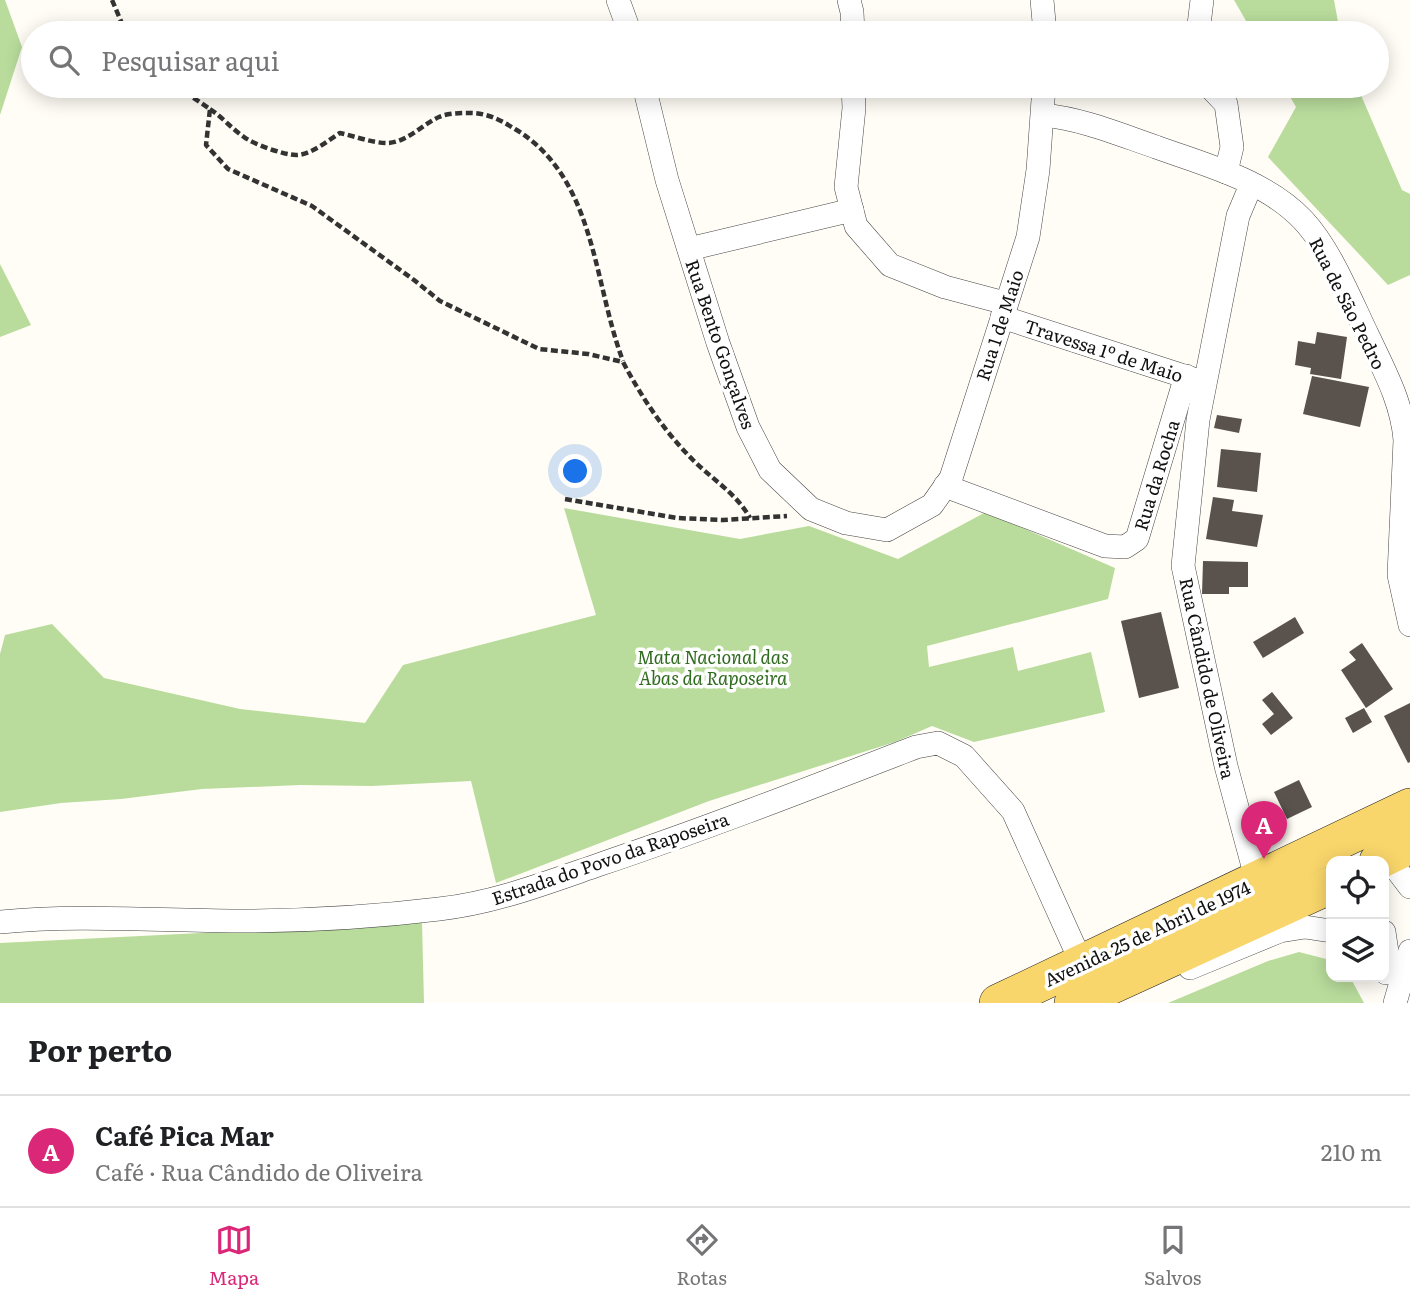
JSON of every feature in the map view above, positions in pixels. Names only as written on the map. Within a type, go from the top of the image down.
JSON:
[{"type":"main road","name":"Avenida 25 de Abril de 1974","points":[[998,1003],[1410,807]]},
{"type":"main road","points":[[1389,856],[1410,845]]},
{"type":"main road","name":"Avenida 25 de Abril de 1974","points":[[1073,1003],[1326,887]]},
{"type":"street","points":[[618,0],[626,21]]},
{"type":"street","points":[[849,0],[852,21]]},
{"type":"street","points":[[1042,0],[1044,21]]},
{"type":"street","points":[[1199,21],[1202,0]]},
{"type":"street","name":"Rua Bento Gonçalves","points":[[647,98],[667,180],[718,343],[748,427],[771,470],[811,509],[846,523],[887,530]]},
{"type":"street","points":[[689,249],[852,210],[846,187],[854,98]]},
{"type":"street","name":"Rua 1 de Maio","points":[[887,530],[932,505],[951,478],[1028,237],[1044,98]]},
{"type":"street","points":[[1220,98],[1226,104],[1232,147],[1226,172]]},
{"type":"street","name":"Rua de São Pedro","points":[[1043,115],[1073,118],[1226,172],[1286,206],[1303,220],[1314,235],[1348,293],[1403,418],[1405,440],[1399,575],[1410,625]]},
{"type":"street","name":"Rua Cândido de Oliveira","points":[[1251,185],[1238,216],[1196,379],[1198,420],[1183,566],[1226,766],[1257,881]]},
{"type":"street","name":"Travessa 1º de Maio","points":[[852,210],[856,226],[890,265],[1003,310],[1196,379]]},
{"type":"street","name":"Rua da Rocha","points":[[945,486],[1105,546],[1125,547],[1137,539],[1196,379]]},
{"type":"street","name":"Estrada do Povo da Raposeira","points":[[0,922],[37,918],[239,921],[355,917],[442,909],[497,898],[721,822],[916,747],[938,743],[964,756],[1013,811],[1082,964]]},
{"type":"street","points":[[1382,856],[1390,835],[1410,807]]},
{"type":"street","points":[[1327,847],[1366,856]]},
{"type":"street","points":[[1389,866],[1397,870],[1410,887]]},
{"type":"street","points":[[1107,1003],[1280,931],[1305,927],[1326,930]]},
{"type":"street","points":[[1390,983],[1410,951]]},
{"type":"path","points":[[112,0],[121,21]]},
{"type":"path","points":[[194,98],[227,121],[244,138],[296,155],[312,150],[340,133],[388,143],[404,138],[442,115],[463,113],[498,118],[532,139],[565,178],[587,230],[623,362],[660,423],[693,460],[740,501],[750,518]]},
{"type":"path","points":[[210,109],[206,145],[228,169],[312,206],[440,301],[539,349],[588,354],[623,362]]},
{"type":"path","points":[[565,499],[677,518],[723,520],[780,519],[811,509]]},
{"type":"green space","points":[[0,0],[5,0],[21,50],[0,115]]},
{"type":"green space","points":[[1234,0],[1334,0],[1338,21],[1246,21]]},
{"type":"green space","points":[[1291,98],[1362,98],[1402,190],[1410,194],[1410,275],[1388,285],[1268,157],[1296,107]]},
{"type":"green space","points":[[0,264],[31,325],[0,337]]},
{"type":"green space","name":"Mata Nacional das Abas da Raposeira","points":[[564,508],[740,539],[809,526],[898,559],[986,512],[1115,568],[1108,599],[927,646],[929,667],[1013,647],[1018,671],[1091,652],[1105,712],[974,742],[932,726],[895,742],[709,801],[496,883],[471,781],[202,789],[0,812],[0,654],[5,635],[52,624],[104,678],[240,709],[365,723],[403,665],[596,615]]},
{"type":"green space","points":[[422,922],[424,1003],[0,1003],[0,943]]},
{"type":"green space","points":[[1299,952],[1326,959],[1326,982],[1353,982],[1364,1003],[1168,1003],[1268,961]]},
{"type":"building","points":[[1317,332],[1347,337],[1341,379],[1310,374],[1311,368],[1295,365],[1298,341],[1315,344]]},
{"type":"building","points":[[1312,376],[1369,387],[1360,427],[1303,414]]},
{"type":"building","points":[[1217,415],[1242,419],[1239,433],[1214,428]]},
{"type":"building","points":[[1221,449],[1261,453],[1257,492],[1217,487]]},
{"type":"building","points":[[1213,497],[1234,500],[1232,511],[1263,515],[1257,547],[1206,539]]},
{"type":"building","points":[[1203,561],[1248,562],[1248,587],[1229,587],[1229,594],[1202,594]]},
{"type":"building","points":[[1161,612],[1179,688],[1139,698],[1121,621]]},
{"type":"building","points":[[1295,617],[1304,633],[1263,658],[1253,642]]},
{"type":"building","points":[[1362,643],[1393,689],[1366,708],[1341,670],[1356,660],[1349,652]]},
{"type":"building","points":[[1272,692],[1293,718],[1271,735],[1262,724],[1274,714],[1262,700]]},
{"type":"building","points":[[1410,703],[1410,762],[1408,763],[1384,716]]},
{"type":"building","points":[[1364,708],[1372,722],[1353,733],[1345,718]]},
{"type":"building","points":[[1299,780],[1312,807],[1287,819],[1274,792]]},
{"type":"place","name":"Café Pica Mar","points":[[1264,859]]}]
